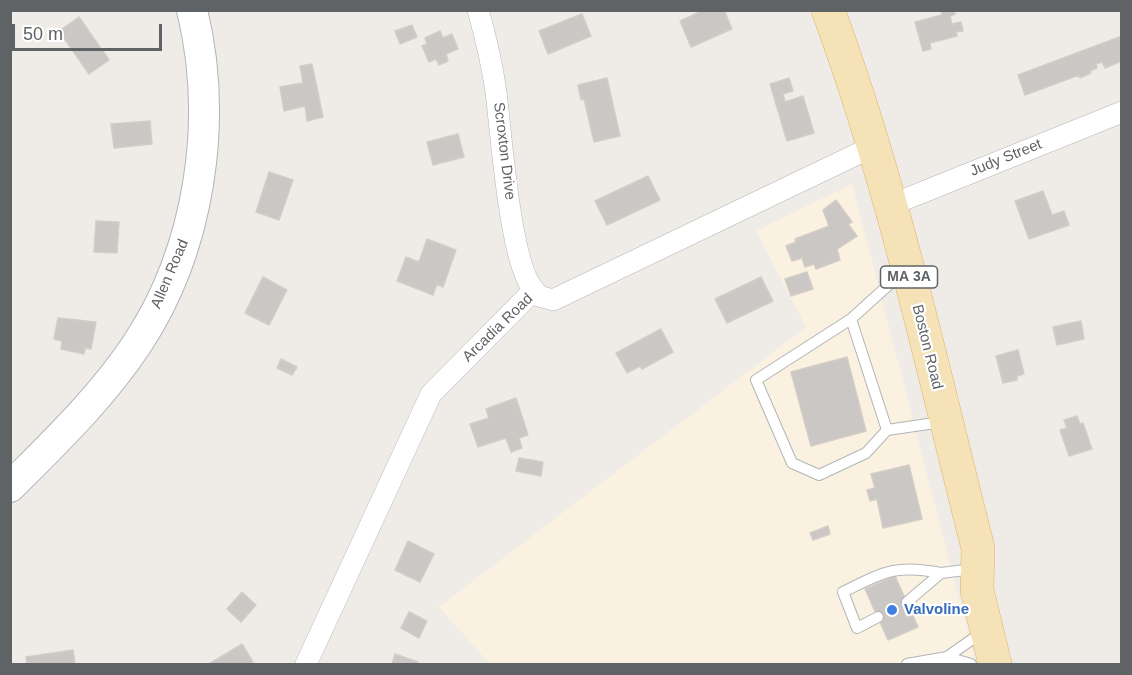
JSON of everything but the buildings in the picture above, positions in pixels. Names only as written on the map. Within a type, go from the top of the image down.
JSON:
[{"type":"main road","name":"Boston Road","points":[[828,10],[855,81],[891,205],[946,421],[977,558],[977,590],[995,664]]},
{"type":"main road","name":"Boston Road","points":[[977,558],[995,579],[1015,664]]},
{"type":"street","name":"Allen Road","points":[[10,487],[93,402],[122,364],[138,342],[175,268],[192,214],[204,134],[202,63],[192,10]]},
{"type":"street","name":"Scroxton Drive","points":[[478,10],[490,54],[499,134],[519,263],[528,284],[534,290]]},
{"type":"street","name":"Judy Street","points":[[891,205],[1122,112]]},
{"type":"street","name":"Arcadia Road","points":[[306,664],[431,394],[534,290],[539,296],[553,300],[874,146]]},
{"type":"lane","points":[[907,269],[851,319],[756,380],[792,463],[819,475],[866,453],[887,430],[946,421]]},
{"type":"lane","points":[[851,319],[887,430]]},
{"type":"lane","points":[[907,602],[941,573],[977,558]]},
{"type":"lane","points":[[878,617],[857,628],[843,592],[887,570],[912,567],[941,573]]},
{"type":"lane","points":[[948,661],[986,629]]},
{"type":"lane","points":[[907,664],[948,661],[971,664]]},
{"type":"shaded area","points":[[852,184],[976,664],[490,664],[439,607],[806,327],[756,231]]},
{"type":"place","name":"Valvoline","points":[[892,610]]}]
